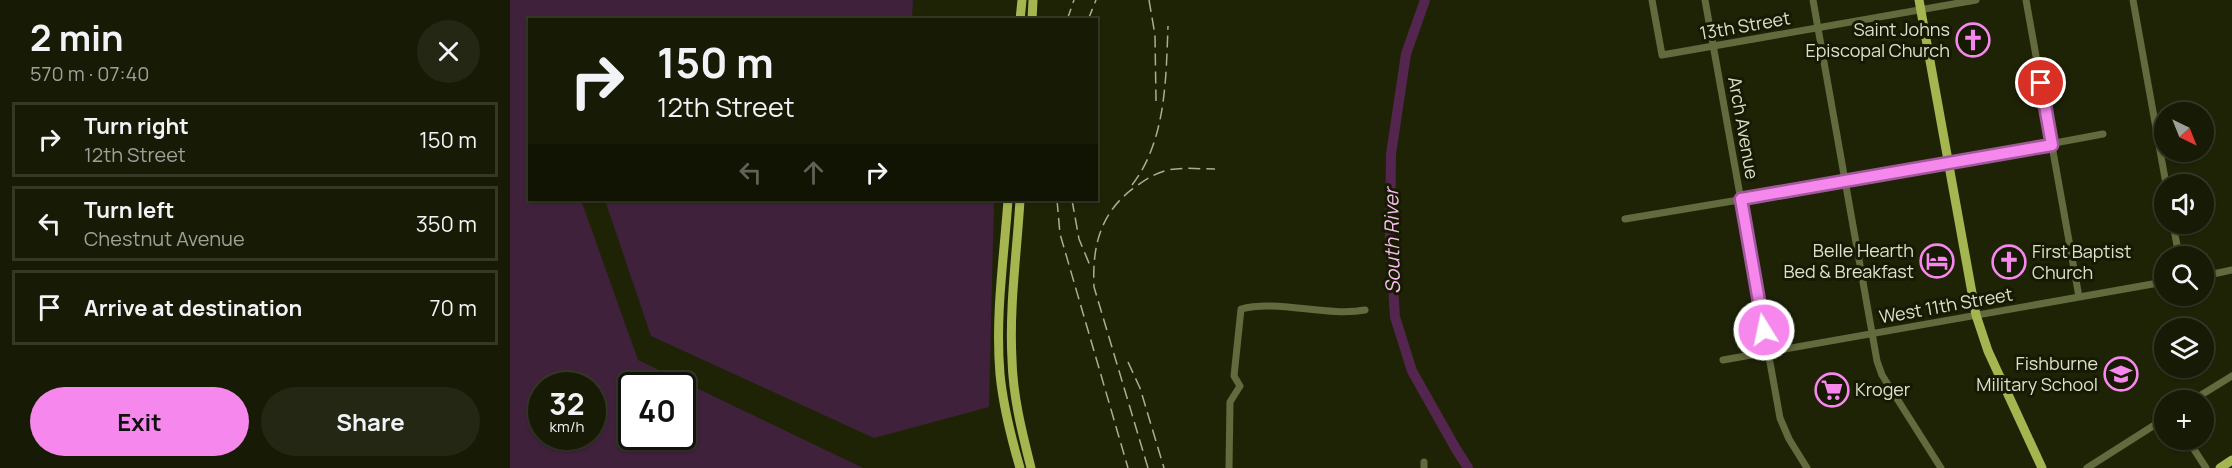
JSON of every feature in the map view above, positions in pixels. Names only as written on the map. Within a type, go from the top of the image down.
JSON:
[{"type":"main road","points":[[1020,18],[1022,0]]},
{"type":"main road","points":[[1032,18],[1033,0]]},
{"type":"main road","points":[[1920,5],[1976,315],[1988,351],[2042,468]]},
{"type":"main road","points":[[1008,201],[999,324],[1000,364],[1007,422],[1020,468]]},
{"type":"main road","points":[[1020,201],[1011,332],[1012,360],[1020,428],[1031,468]]},
{"type":"main road","points":[[2220,468],[2232,460]]},
{"type":"street","name":"13th Street","points":[[1652,0],[1662,56],[1818,28],[1920,5],[1976,0]]},
{"type":"street","name":"Arch Avenue","points":[[1705,0],[1780,418],[1789,439],[1807,468]]},
{"type":"street","points":[[1813,0],[1877,361],[1882,375],[1941,468]]},
{"type":"street","points":[[2026,0],[2079,297]]},
{"type":"street","points":[[2133,0],[2164,174]]},
{"type":"street","points":[[1625,219],[2052,145],[2103,134]]},
{"type":"street","points":[[2214,274],[2232,270]]},
{"type":"street","name":"West 11th Street","points":[[1723,360],[2154,284]]},
{"type":"street","points":[[1229,468],[1230,402],[1240,386],[1234,376],[1241,309],[1267,307],[1331,311],[1365,310]]},
{"type":"street","points":[[2209,390],[2232,376]]},
{"type":"street","points":[[2087,468],[2154,425]]},
{"type":"street","points":[[2194,450],[2206,468]]},
{"type":"shaded area","points":[[510,0],[913,0],[912,18],[528,18],[528,201],[581,201],[638,360],[663,372],[618,372],[618,450],[696,450],[696,388],[863,468],[510,468]]},
{"type":"shaded area","points":[[605,201],[994,201],[989,407],[874,438],[651,336]]},
{"type":"waterway","name":"South River","points":[[1425,0],[1406,54],[1391,154],[1390,240],[1395,317],[1412,371],[1468,468]]},
{"type":"railway","points":[[1068,18],[1074,0]]},
{"type":"railway","points":[[1089,18],[1096,0]]},
{"type":"railway","points":[[1149,0],[1155,35],[1156,101]]},
{"type":"railway","points":[[1132,185],[1152,149],[1158,129],[1165,88],[1168,26]]},
{"type":"railway","points":[[1148,468],[1094,287],[1097,242],[1101,229],[1115,205],[1145,180],[1174,169],[1215,169]]},
{"type":"railway","points":[[1057,201],[1060,234],[1128,468]]},
{"type":"railway","points":[[1072,201],[1079,239],[1091,268]]},
{"type":"railway","points":[[1128,362],[1140,388],[1164,468]]},
{"type":"place","name":"Saint Johns Episcopal Church","points":[[1973,40]]},
{"type":"place","name":"Belle Hearth Bed & Breakfast","points":[[1937,261]]},
{"type":"place","name":"First Baptist Church","points":[[2009,262]]},
{"type":"place","name":"Fishburne Military School","points":[[2121,374]]},
{"type":"place","name":"Kroger","points":[[1832,390]]},
{"type":"route","points":[[1764,330],[1741,199],[2052,145],[2041,83]]}]
